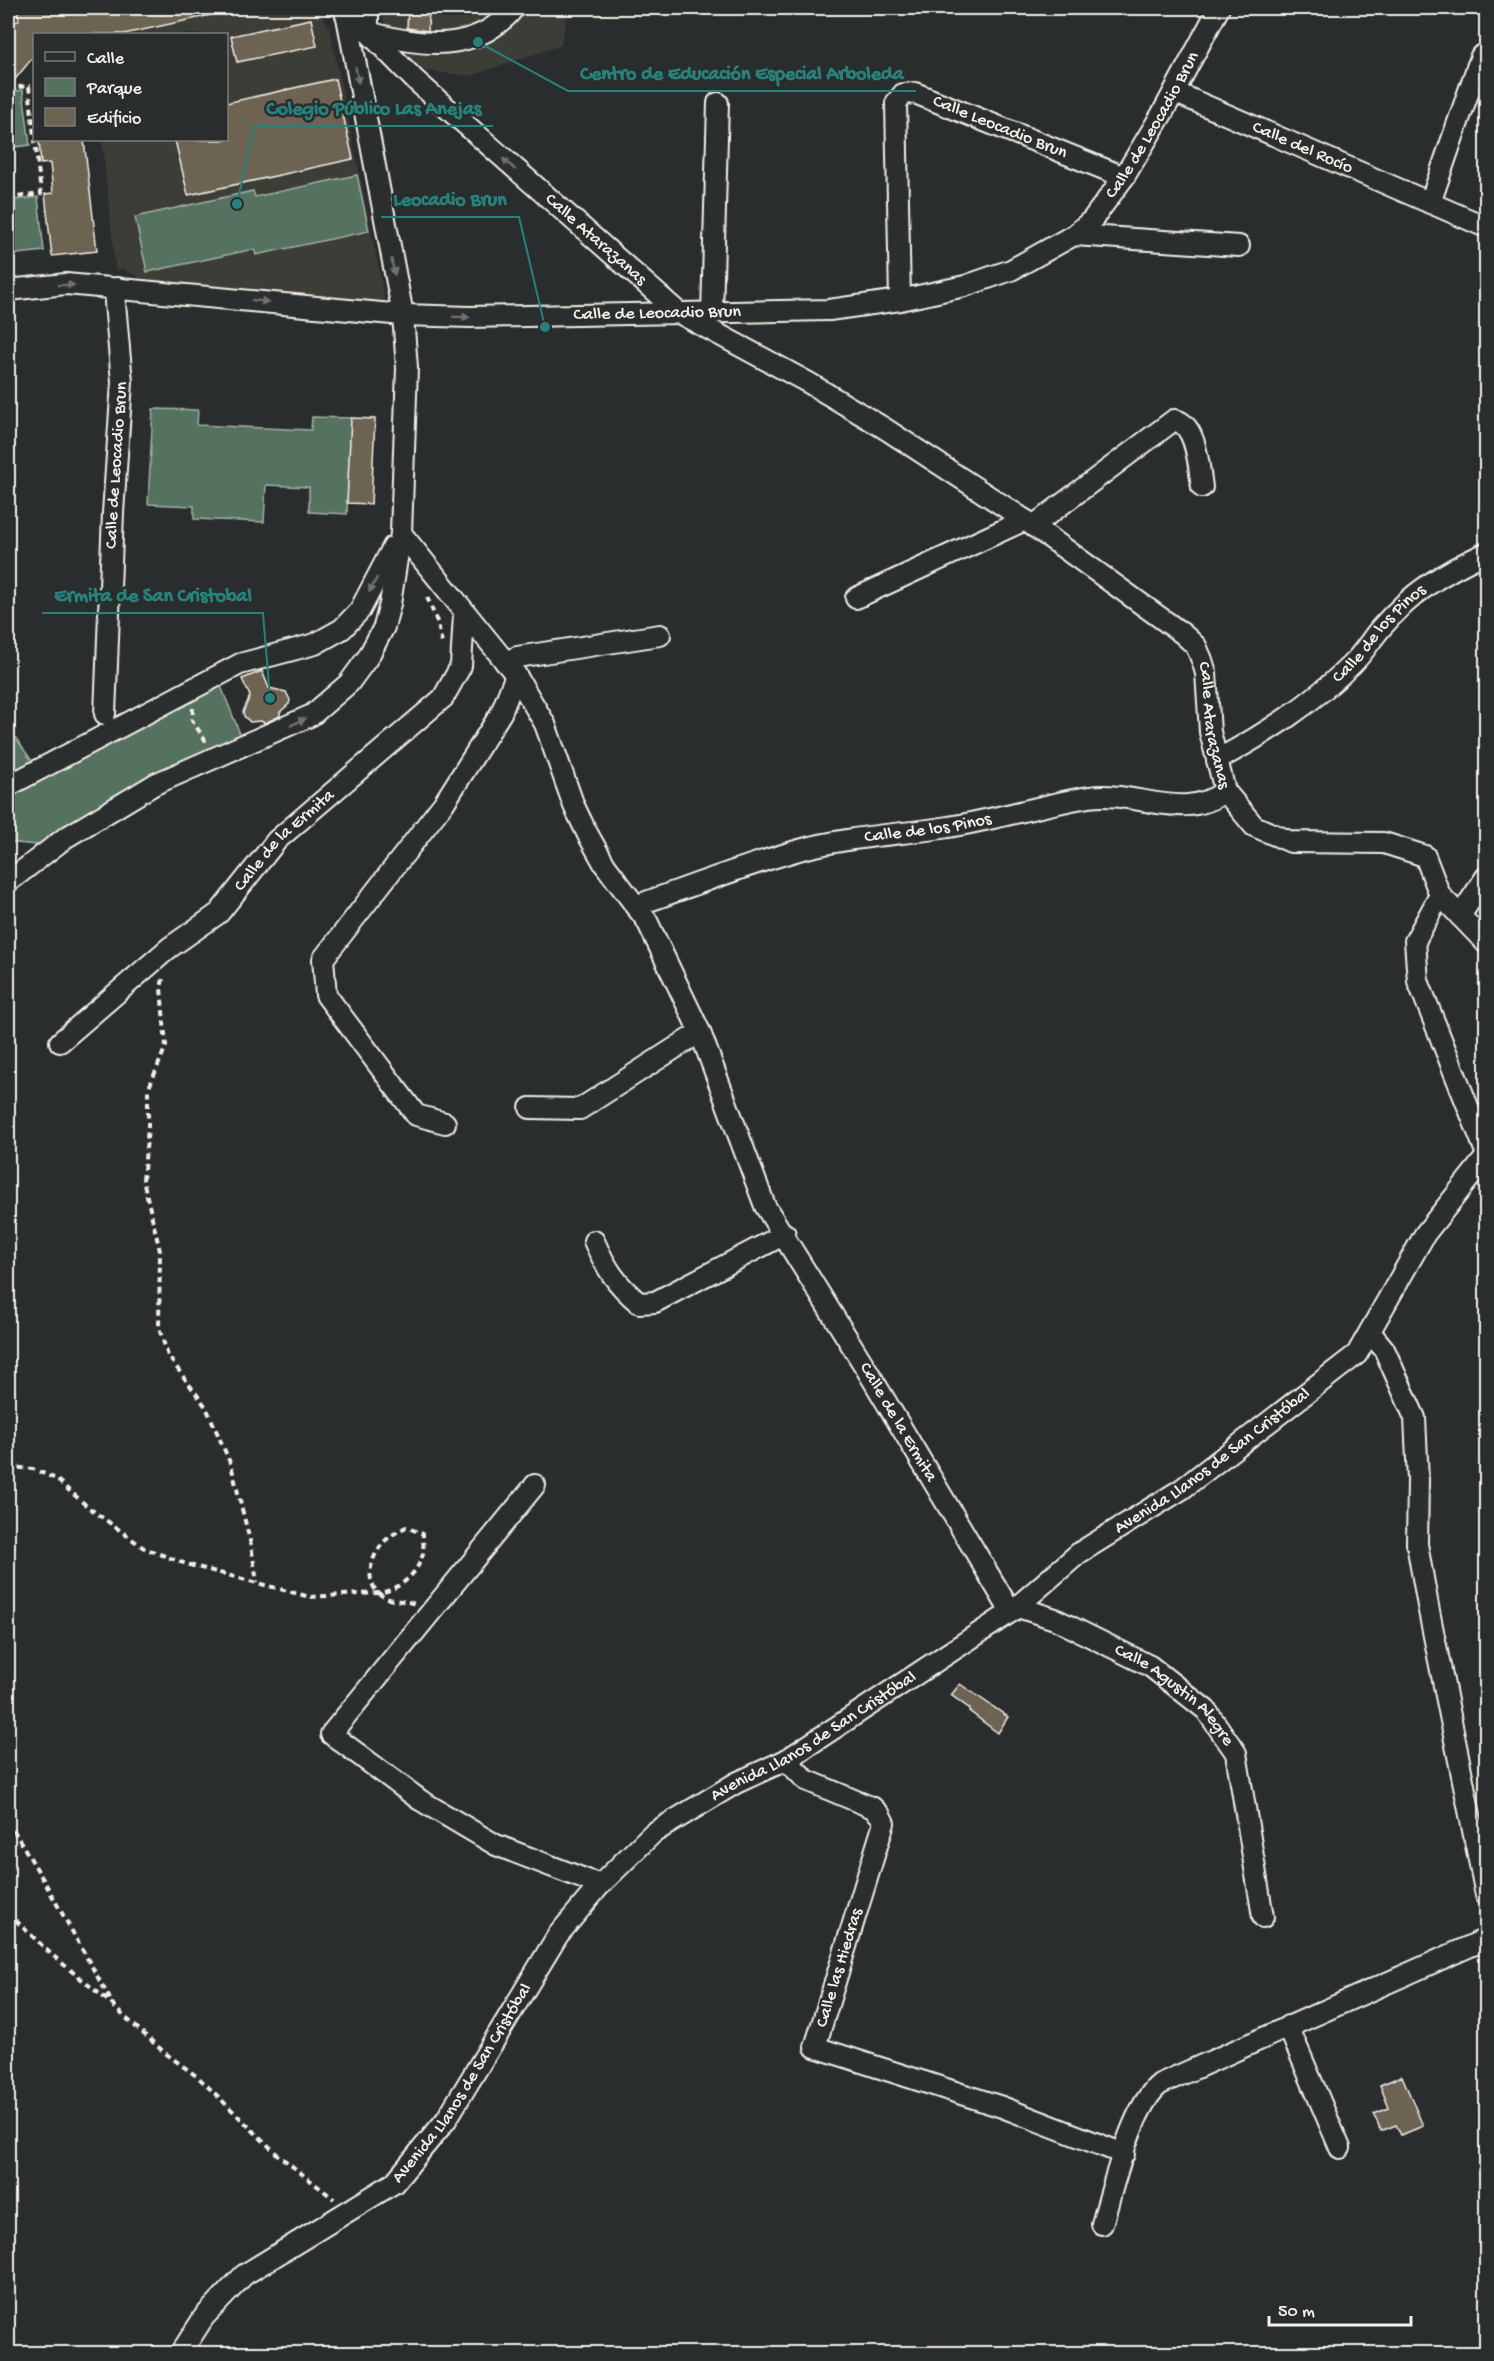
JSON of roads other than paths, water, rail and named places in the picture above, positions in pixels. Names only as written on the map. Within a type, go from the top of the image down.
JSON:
[{"type":"street","points":[[368,8],[368,32],[392,38],[455,43],[475,38],[494,27],[513,8]]},
{"type":"street","name":"Calle de Leocadio Brun","points":[[8,290],[66,284],[403,315],[470,317],[830,310],[900,300],[965,286],[1011,270],[1074,235],[1092,220],[1124,177],[1174,92],[1219,8]]},
{"type":"street","points":[[8,882],[65,838],[155,784],[312,715],[350,683],[373,650],[384,627],[390,604],[400,533],[407,368],[403,315],[345,13]]},
{"type":"street","name":"Calle Atarazanas","points":[[345,13],[368,32],[422,87],[679,313],[828,394],[884,428],[1029,523],[1130,598],[1171,624],[1196,646],[1206,674],[1210,732],[1226,791],[1254,826],[1291,842],[1384,843],[1425,856],[1440,896]]},
{"type":"street","points":[[353,49],[382,47]]},
{"type":"street","points":[[1430,203],[1481,56]]},
{"type":"street","name":"Calle del Rocío","points":[[1174,92],[1486,227]]},
{"type":"street","name":"Calle Leocadio Brun","points":[[900,300],[896,103],[903,94],[915,93],[1124,177]]},
{"type":"street","points":[[712,313],[718,103]]},
{"type":"street","points":[[1074,235],[1239,246]]},
{"type":"street","name":"Calle de Leocadio Brun","points":[[105,714],[122,382],[115,303],[118,288]]},
{"type":"street","points":[[856,597],[1029,523],[1174,420],[1186,426],[1192,435],[1202,487]]},
{"type":"street","points":[[8,786],[240,664],[315,644],[342,629],[360,610],[400,533]]},
{"type":"street","name":"Calle de la Ermita","points":[[400,533],[464,614],[511,668],[545,724],[574,806],[587,833],[654,935],[700,1032],[765,1206],[785,1234],[1014,1609]]},
{"type":"street","name":"Calle de los Pinos","points":[[1217,760],[1287,720],[1312,699],[1352,664],[1380,629],[1414,593],[1439,576],[1486,553]]},
{"type":"street","name":"Calle de la Ermita","points":[[60,1042],[169,948],[219,913],[277,840],[443,698],[461,666],[464,614]]},
{"type":"street","points":[[445,1123],[416,1115],[326,995],[323,959],[444,803],[501,713],[511,668],[517,657],[660,635]]},
{"type":"street","name":"Calle de los Pinos","points":[[635,906],[798,850],[832,842],[944,828],[1090,797],[1122,796],[1190,806],[1215,799],[1226,791]]},
{"type":"street","points":[[1460,916],[1486,877]]},
{"type":"street","points":[[1486,943],[1440,896],[1414,941],[1418,981],[1486,1152]]},
{"type":"street","points":[[530,1108],[580,1109],[700,1032]]},
{"type":"street","name":"Avenida Llanos de San Cristóbal","points":[[180,2354],[204,2318],[244,2275],[394,2183],[446,2120],[558,1935],[600,1885],[653,1833],[736,1783],[786,1760],[1014,1609],[1079,1553],[1182,1489],[1348,1361],[1356,1354],[1370,1332],[1425,1234],[1486,1157]]},
{"type":"street","points":[[594,1241],[606,1269],[623,1290],[639,1303],[655,1302],[785,1234]]},
{"type":"street","points":[[1370,1332],[1384,1348],[1415,1419],[1418,1469],[1417,1544],[1486,1895]]},
{"type":"street","points":[[535,1485],[331,1734],[420,1800],[496,1845],[600,1885]]},
{"type":"street","name":"Calle Agustin Alegre","points":[[1014,1609],[1055,1619],[1150,1666],[1206,1710],[1236,1752],[1263,1917]]},
{"type":"street","name":"Calle las Hiedras","points":[[786,1760],[806,1780],[873,1808],[884,1823],[815,2047],[1002,2107],[1124,2154]]},
{"type":"street","points":[[1102,2224],[1124,2154],[1145,2102],[1154,2089],[1167,2080],[1486,1939]]},
{"type":"street","points":[[1288,2026],[1341,2148]]},
{"type":"place","name":"Centro de Educación Especial Arboleda","points":[[478,42]]},
{"type":"place","name":"Colegio Público Las Anejas","points":[[237,204]]},
{"type":"place","name":"Leocadio Brun","points":[[545,327]]},
{"type":"place","name":"Ermita de San Cristobal","points":[[270,698]]}]
